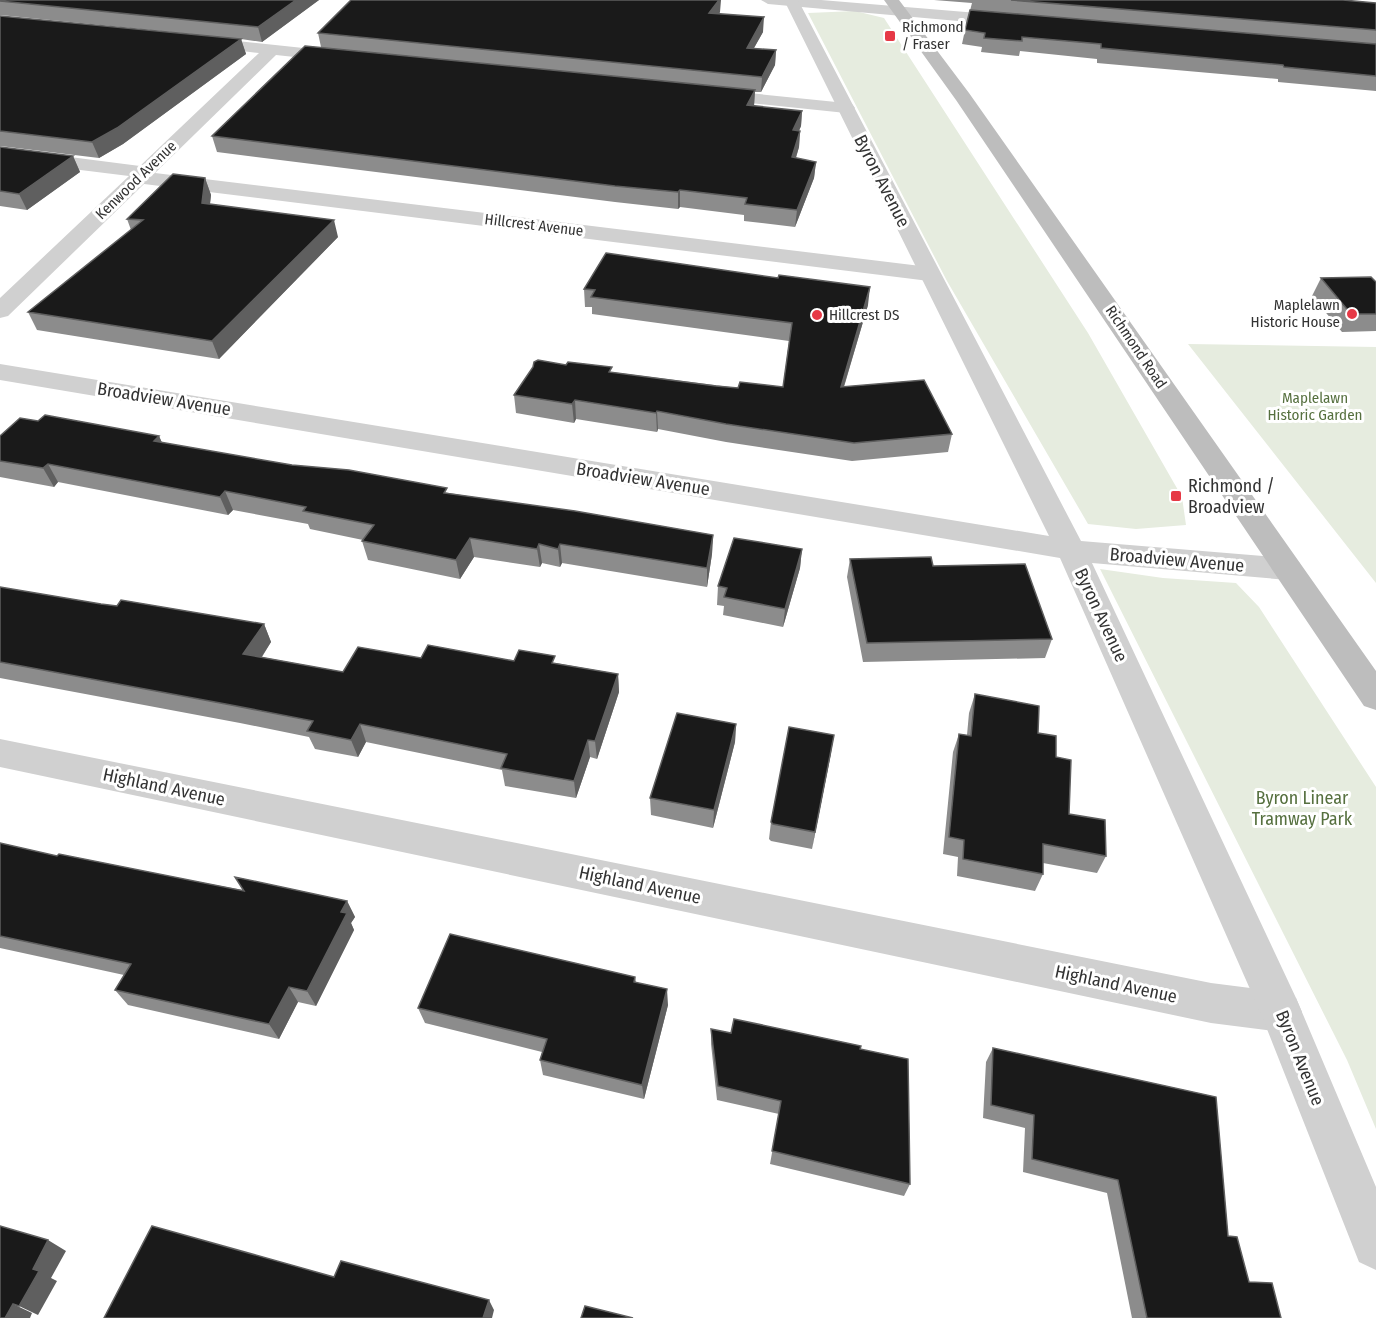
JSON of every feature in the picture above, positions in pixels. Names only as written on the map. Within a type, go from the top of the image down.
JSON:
[{"type":"main road","name":"Richmond Road","points":[[895,6],[963,97],[1376,698]]},
{"type":"street","points":[[768,0],[895,6],[1025,22]]},
{"type":"street","name":"Byron Avenue","points":[[792,1],[1071,550],[1281,1012],[1376,1245]]},
{"type":"street","points":[[177,40],[355,58]]},
{"type":"street","name":"Kenwood Avenue","points":[[0,312],[272,50]]},
{"type":"street","points":[[691,93],[846,108]]},
{"type":"street","name":"Hillcrest Avenue","points":[[0,154],[929,274]]},
{"type":"street","name":"Broadview Avenue","points":[[0,372],[1071,550],[1288,569]]},
{"type":"street","name":"Highland Avenue","points":[[0,753],[1200,1001],[1281,1012]]},
{"type":"green space","points":[[855,11],[884,18],[1088,333],[1182,497],[1186,525],[1136,529],[1088,524],[947,281],[808,13]]},
{"type":"green space","name":"Maplelawn Historic Garden","points":[[1188,344],[1376,347],[1376,583]]},
{"type":"green space","name":"Byron Linear Tramway Park","points":[[1100,569],[1163,578],[1236,583],[1259,607],[1376,787],[1376,1129],[1347,1060]]},
{"type":"building","points":[[0,0],[296,0],[258,27]]},
{"type":"building","points":[[351,0],[719,0],[709,13],[764,17],[747,48],[776,50],[762,77],[318,33]]},
{"type":"building","points":[[1011,0],[1343,0],[1376,3],[1376,30]]},
{"type":"building","points":[[970,10],[1376,44],[1376,76],[1101,48],[1101,44],[1022,37],[1022,41],[984,38],[985,33],[965,30]]},
{"type":"building","points":[[0,16],[241,39],[117,128],[92,142],[0,131]]},
{"type":"building","points":[[305,46],[755,90],[747,105],[802,111],[793,130],[800,131],[792,157],[816,162],[797,210],[745,204],[747,198],[680,190],[678,192],[615,186],[212,136]]},
{"type":"building","points":[[0,147],[73,156],[19,194],[0,191]]},
{"type":"building","points":[[173,174],[205,178],[202,203],[334,220],[212,341],[28,312],[143,220],[127,219]]},
{"type":"building","points":[[606,253],[778,278],[779,275],[870,287],[841,387],[924,380],[952,434],[854,443],[657,411],[656,413],[575,400],[572,404],[514,395],[534,362],[538,360],[566,365],[568,362],[612,367],[609,372],[716,386],[738,388],[740,382],[783,387],[792,323],[591,297],[595,290],[584,289]]},
{"type":"building","points":[[1371,277],[1376,282],[1376,314],[1351,314],[1321,278]]},
{"type":"building","points":[[45,415],[159,436],[154,441],[292,465],[349,470],[447,488],[444,493],[575,511],[713,535],[707,568],[560,544],[558,549],[539,544],[537,549],[470,538],[456,560],[362,541],[374,525],[303,511],[306,507],[225,491],[220,497],[48,464],[43,468],[0,461],[0,436],[20,418],[38,421]]},
{"type":"building","points":[[734,538],[802,549],[785,609],[724,597],[727,588],[718,586]]},
{"type":"building","points":[[931,557],[933,566],[1025,564],[1052,639],[867,643],[850,559]]},
{"type":"building","points":[[0,587],[117,606],[121,600],[264,624],[243,654],[343,672],[358,647],[421,658],[428,645],[514,661],[519,650],[555,656],[552,663],[618,674],[595,741],[588,740],[574,781],[501,768],[507,754],[360,724],[351,740],[307,731],[313,721],[0,662]]},
{"type":"building","points":[[975,694],[1039,706],[1038,733],[1056,736],[1056,757],[1071,760],[1069,814],[1105,820],[1106,856],[1043,844],[1043,874],[963,859],[964,840],[949,837],[959,734],[971,736]]},
{"type":"building","points":[[677,713],[736,724],[714,810],[650,798]]},
{"type":"building","points":[[789,727],[834,735],[815,832],[771,822]]},
{"type":"building","points":[[0,843],[244,891],[235,877],[347,901],[341,912],[347,913],[307,991],[289,987],[269,1024],[115,990],[131,964],[0,936]]},
{"type":"building","points":[[450,934],[635,977],[634,982],[667,989],[642,1085],[540,1060],[547,1039],[418,1008]]},
{"type":"building","points":[[734,1019],[861,1046],[860,1049],[908,1059],[910,1184],[772,1151],[781,1101],[718,1086],[711,1029],[731,1033]]},
{"type":"building","points":[[993,1048],[1216,1097],[1228,1236],[1237,1237],[1249,1282],[1272,1283],[1281,1318],[1147,1318],[1118,1180],[1032,1159],[1034,1115],[991,1105]]},
{"type":"building","points":[[0,1226],[48,1240],[33,1269],[39,1271],[19,1306],[13,1304],[5,1318],[0,1318]]},
{"type":"building","points":[[152,1226],[334,1277],[341,1261],[489,1300],[483,1318],[104,1318]]},
{"type":"building","points":[[585,1306],[633,1318],[581,1318]]},
{"type":"place","name":"Richmond / Fraser","points":[[890,36]]},
{"type":"place","name":"Maplelawn Historic House","points":[[1352,314]]},
{"type":"place","name":"Hillcrest DS","points":[[817,315]]},
{"type":"place","name":"Richmond / Broadview","points":[[1176,496]]}]
